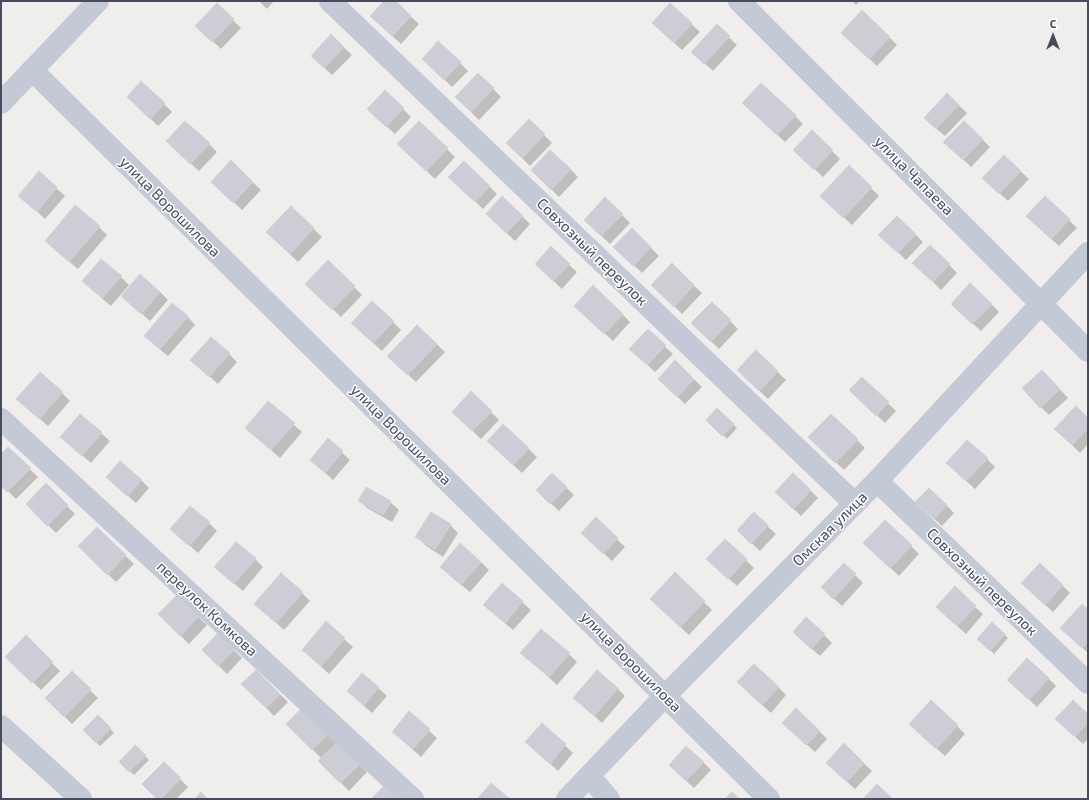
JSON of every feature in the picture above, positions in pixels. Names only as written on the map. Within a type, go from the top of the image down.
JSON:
[{"type":"street","points":[[1,103],[98,1]]},
{"type":"street","name":"Совхозный переулок","points":[[330,1],[855,504]]},
{"type":"street","name":"улица Чапаева","points":[[739,1],[1088,351]]},
{"type":"street","name":"улица Ворошилова","points":[[32,70],[770,799]]},
{"type":"street","name":"Омская улица","points":[[567,799],[665,696],[877,481],[1088,254]]},
{"type":"street","name":"переулок Комкова","points":[[1,419],[413,799]]},
{"type":"street","name":"Совхозный переулок","points":[[877,481],[1088,683]]},
{"type":"street","points":[[1,726],[81,799]]},
{"type":"street","points":[[589,776],[609,799]]},
{"type":"building","points":[[384,1],[396,1],[411,16],[392,36],[370,16]]},
{"type":"building","points":[[217,3],[234,19],[212,42],[195,26]]},
{"type":"building","points":[[670,3],[692,23],[674,43],[652,23]]},
{"type":"building","points":[[862,10],[890,37],[869,59],[841,33]]},
{"type":"building","points":[[717,24],[730,36],[704,64],[691,52]]},
{"type":"building","points":[[331,34],[344,47],[324,68],[311,56]]},
{"type":"building","points":[[438,41],[461,62],[444,80],[422,59]]},
{"type":"building","points":[[478,73],[494,88],[471,112],[455,97]]},
{"type":"building","points":[[141,81],[165,103],[150,119],[127,97]]},
{"type":"building","points":[[761,83],[796,115],[777,135],[742,103]]},
{"type":"building","points":[[385,90],[404,108],[386,127],[367,109]]},
{"type":"building","points":[[947,93],[959,105],[936,129],[924,118]]},
{"type":"building","points":[[529,119],[545,134],[522,158],[506,143]]},
{"type":"building","points":[[185,121],[210,143],[190,164],[166,141]]},
{"type":"building","points":[[419,121],[448,148],[426,171],[397,144]]},
{"type":"building","points":[[964,121],[983,139],[963,160],[943,142]]},
{"type":"building","points":[[812,130],[833,150],[814,170],[793,150]]},
{"type":"building","points":[[550,150],[571,169],[551,190],[531,170]]},
{"type":"building","points":[[1004,155],[1021,171],[999,194],[982,178]]},
{"type":"building","points":[[231,160],[253,182],[233,203],[211,182]]},
{"type":"building","points":[[464,161],[490,186],[475,202],[448,177]]},
{"type":"building","points":[[849,165],[872,187],[843,218],[820,196]]},
{"type":"building","points":[[39,171],[57,187],[37,212],[18,196]]},
{"type":"building","points":[[502,196],[523,216],[506,233],[486,214]]},
{"type":"building","points":[[1045,196],[1070,219],[1051,239],[1026,216]]},
{"type":"building","points":[[605,197],[623,214],[601,236],[584,220]]},
{"type":"building","points":[[75,205],[100,226],[69,262],[45,241]]},
{"type":"building","points":[[291,206],[314,228],[290,254],[266,232]]},
{"type":"building","points":[[897,216],[916,234],[898,253],[878,235]]},
{"type":"building","points":[[632,228],[651,247],[633,266],[613,247]]},
{"type":"building","points":[[930,245],[950,264],[933,282],[912,263]]},
{"type":"building","points":[[551,246],[570,264],[553,281],[535,264]]},
{"type":"building","points":[[101,259],[122,276],[102,298],[82,281]]},
{"type":"building","points":[[328,260],[355,286],[332,310],[305,284]]},
{"type":"building","points":[[672,263],[694,285],[674,307],[651,285]]},
{"type":"building","points":[[140,274],[160,292],[141,314],[121,296]]},
{"type":"building","points":[[970,283],[992,304],[972,324],[951,304]]},
{"type":"building","points":[[593,285],[623,314],[604,334],[574,306]]},
{"type":"building","points":[[372,301],[394,321],[373,343],[351,323]]},
{"type":"building","points":[[712,302],[731,320],[711,342],[691,323]]},
{"type":"building","points":[[172,303],[188,316],[160,349],[144,336]]},
{"type":"building","points":[[417,325],[437,344],[407,375],[387,356]]},
{"type":"building","points":[[648,329],[666,345],[647,365],[629,349]]},
{"type":"building","points":[[211,337],[230,353],[209,377],[190,360]]},
{"type":"building","points":[[756,350],[778,371],[759,391],[737,370]]},
{"type":"building","points":[[675,360],[694,379],[677,397],[658,379]]},
{"type":"building","points":[[1042,370],[1060,389],[1040,408],[1022,388]]},
{"type":"building","points":[[40,372],[63,392],[39,419],[16,399]]},
{"type":"building","points":[[862,377],[889,402],[876,416],[849,390]]},
{"type":"building","points":[[471,391],[492,411],[472,431],[452,412]]},
{"type":"building","points":[[268,401],[295,423],[271,450],[245,428]]},
{"type":"building","points":[[1076,406],[1088,418],[1088,428],[1072,445],[1054,429]]},
{"type":"building","points":[[717,408],[734,424],[722,436],[706,420]]},
{"type":"building","points":[[80,414],[102,432],[82,456],[60,437]]},
{"type":"building","points":[[831,414],[858,439],[835,463],[808,437]]},
{"type":"building","points":[[503,424],[529,448],[513,465],[487,441]]},
{"type":"building","points":[[328,438],[343,451],[325,473],[310,460]]},
{"type":"building","points":[[967,440],[988,458],[966,481],[946,463]]},
{"type":"building","points":[[8,447],[31,468],[7,492],[1,486],[1,454]]},
{"type":"building","points":[[120,461],[142,480],[127,496],[106,477]]},
{"type":"building","points":[[552,473],[567,487],[550,504],[536,490]]},
{"type":"building","points":[[793,473],[811,490],[793,509],[775,492]]},
{"type":"building","points":[[46,483],[68,505],[47,526],[26,504]]},
{"type":"building","points":[[366,487],[391,501],[383,515],[358,501]]},
{"type":"building","points":[[929,488],[947,505],[934,519],[915,502]]},
{"type":"building","points":[[190,506],[210,522],[189,546],[170,529]]},
{"type":"building","points":[[431,512],[451,524],[435,549],[415,537]]},
{"type":"building","points":[[754,512],[768,525],[751,544],[737,530]]},
{"type":"building","points":[[596,517],[618,538],[603,554],[581,533]]},
{"type":"building","points":[[885,520],[912,545],[890,568],[863,543]]},
{"type":"building","points":[[97,527],[126,555],[107,575],[78,546]]},
{"type":"building","points":[[725,539],[747,559],[728,579],[706,559]]},
{"type":"building","points":[[236,542],[256,558],[234,584],[214,567]]},
{"type":"building","points":[[460,543],[481,562],[461,585],[440,567]]},
{"type":"building","points":[[844,563],[856,574],[833,599],[821,587]]},
{"type":"building","points":[[1040,563],[1063,585],[1045,605],[1021,583]]},
{"type":"building","points":[[675,572],[705,601],[680,627],[650,599]]},
{"type":"building","points":[[281,573],[303,592],[276,623],[254,604]]},
{"type":"building","points":[[502,583],[523,601],[505,623],[483,605]]},
{"type":"building","points":[[955,586],[976,606],[957,626],[936,607]]},
{"type":"building","points":[[177,595],[199,616],[180,636],[158,614]]},
{"type":"building","points":[[1082,604],[1088,609],[1088,641],[1082,648],[1060,628]]},
{"type":"building","points":[[806,617],[825,634],[811,649],[793,632]]},
{"type":"building","points":[[326,621],[345,638],[321,666],[302,650]]},
{"type":"building","points":[[992,622],[1005,634],[990,651],[977,639]]},
{"type":"building","points":[[541,629],[570,653],[549,677],[520,653]]},
{"type":"building","points":[[218,633],[235,649],[218,666],[202,650]]},
{"type":"building","points":[[26,635],[53,662],[32,683],[5,657]]},
{"type":"building","points":[[1027,658],[1049,678],[1029,700],[1007,680]]},
{"type":"building","points":[[754,664],[779,687],[762,705],[737,682]]},
{"type":"building","points":[[256,670],[280,694],[266,708],[241,684]]},
{"type":"building","points":[[597,670],[618,688],[594,716],[573,698]]},
{"type":"building","points":[[72,671],[91,689],[64,717],[45,698]]},
{"type":"building","points":[[362,673],[379,687],[364,705],[347,691]]},
{"type":"building","points":[[931,700],[958,725],[936,749],[909,724]]},
{"type":"building","points":[[1073,700],[1088,714],[1088,722],[1075,737],[1055,719]]},
{"type":"building","points":[[304,706],[330,732],[312,750],[286,724]]},
{"type":"building","points":[[796,708],[820,731],[806,745],[782,723]]},
{"type":"building","points":[[409,711],[430,729],[413,749],[392,732]]},
{"type":"building","points":[[98,715],[111,728],[96,743],[83,730]]},
{"type":"building","points":[[542,723],[566,744],[550,764],[525,742]]},
{"type":"building","points":[[337,742],[360,764],[340,783],[318,761]]},
{"type":"building","points":[[844,743],[864,763],[847,782],[826,763]]},
{"type":"building","points":[[135,745],[146,755],[129,772],[119,762]]},
{"type":"building","points":[[686,746],[704,762],[686,781],[669,765]]},
{"type":"building","points":[[164,762],[181,778],[161,799],[157,799],[142,784]]},
{"type":"building","points":[[387,783],[403,799],[371,799]]},
{"type":"building","points":[[491,783],[509,798],[477,799]]},
{"type":"building","points":[[877,784],[893,799],[863,799]]},
{"type":"building","points":[[201,792],[208,799],[195,799]]},
{"type":"building","points":[[732,792],[740,799],[725,799]]}]
